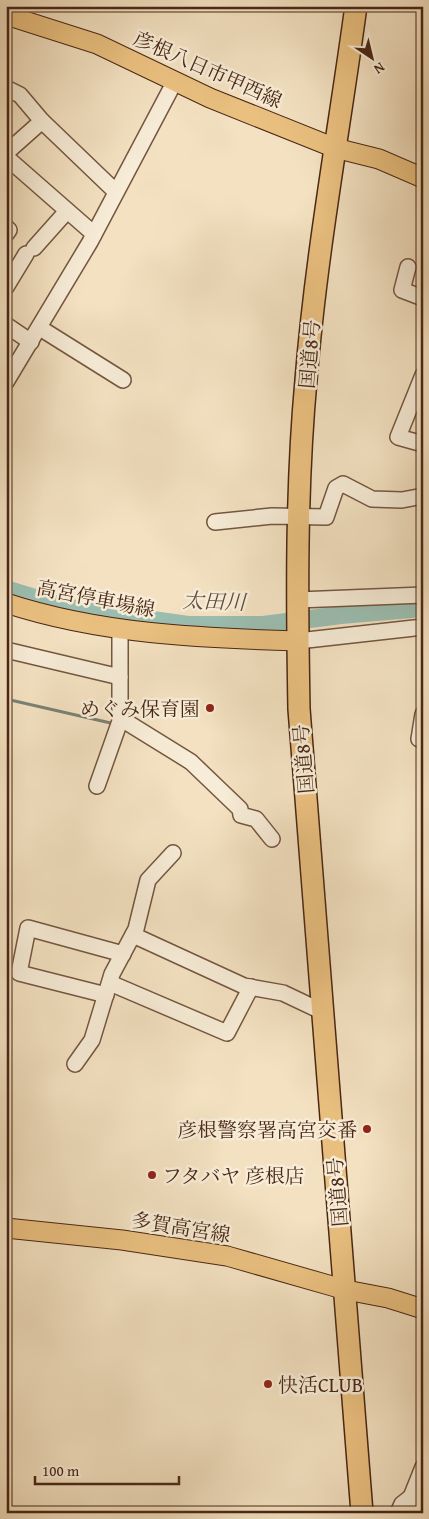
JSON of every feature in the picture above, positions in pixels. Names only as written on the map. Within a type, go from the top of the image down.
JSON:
[{"type":"highway","name":"国道8号","points":[[356,6],[319,251],[306,372],[299,516],[298,637],[299,709],[362,1513]]},
{"type":"main road","name":"彦根八日市甲西線","points":[[6,15],[97,44],[210,98],[334,148],[380,159],[423,178]]},
{"type":"main road","name":"高宮停車場線","points":[[7,605],[72,620],[192,638],[298,637]]},
{"type":"main road","name":"多賀高宮線","points":[[6,1228],[122,1240],[227,1256],[346,1290]]},
{"type":"main road","points":[[346,1290],[388,1298],[423,1309]]},
{"type":"main road","points":[[346,1290],[385,1309],[423,1322]]},
{"type":"street","points":[[6,382],[40,328],[94,234],[176,81]]},
{"type":"street","points":[[6,88],[20,94],[42,121],[116,192]]},
{"type":"street","points":[[6,153],[42,121]]},
{"type":"street","points":[[6,157],[94,234]]},
{"type":"street","points":[[6,287],[30,251],[67,211]]},
{"type":"street","points":[[6,227],[9,230],[6,234]]},
{"type":"street","points":[[408,267],[402,290],[423,298]]},
{"type":"street","points":[[6,325],[31,342]]},
{"type":"street","points":[[40,328],[123,380]]},
{"type":"street","points":[[421,384],[398,437],[423,444]]},
{"type":"street","points":[[215,522],[272,516],[326,517],[336,488],[343,484],[372,499],[402,500],[423,496]]},
{"type":"street","points":[[298,602],[423,595]]},
{"type":"street","points":[[298,637],[423,627]]},
{"type":"street","points":[[98,786],[120,718],[116,676],[120,628]]},
{"type":"street","points":[[6,650],[116,676]]},
{"type":"street","points":[[423,714],[418,739],[423,740]]},
{"type":"street","points":[[120,718],[191,762],[240,809],[241,815],[256,819],[272,839]]},
{"type":"street","points":[[75,1064],[92,1040],[108,989],[133,935],[148,880],[173,853]]},
{"type":"street","points":[[123,954],[28,928],[13,972],[108,989],[226,1033],[251,987]]},
{"type":"street","points":[[133,935],[251,987],[283,993],[323,1012]]},
{"type":"street","points":[[398,1513],[402,1504],[411,1497],[423,1467]]},
{"type":"street","points":[[411,1497],[423,1510]]},
{"type":"waterway","name":"太田川","points":[[6,589],[68,608],[188,625],[263,625],[341,615],[423,608]]},
{"type":"waterway","points":[[116,623],[118,615]]},
{"type":"waterway","points":[[6,699],[115,724]]},
{"type":"place","name":"めぐみ保育園","points":[[210,708]]},
{"type":"place","name":"彦根警察署高宮交番","points":[[367,1129]]},
{"type":"place","name":"フタバヤ 彦根店","points":[[152,1175]]},
{"type":"place","name":"快活CLUB","points":[[268,1384]]}]
